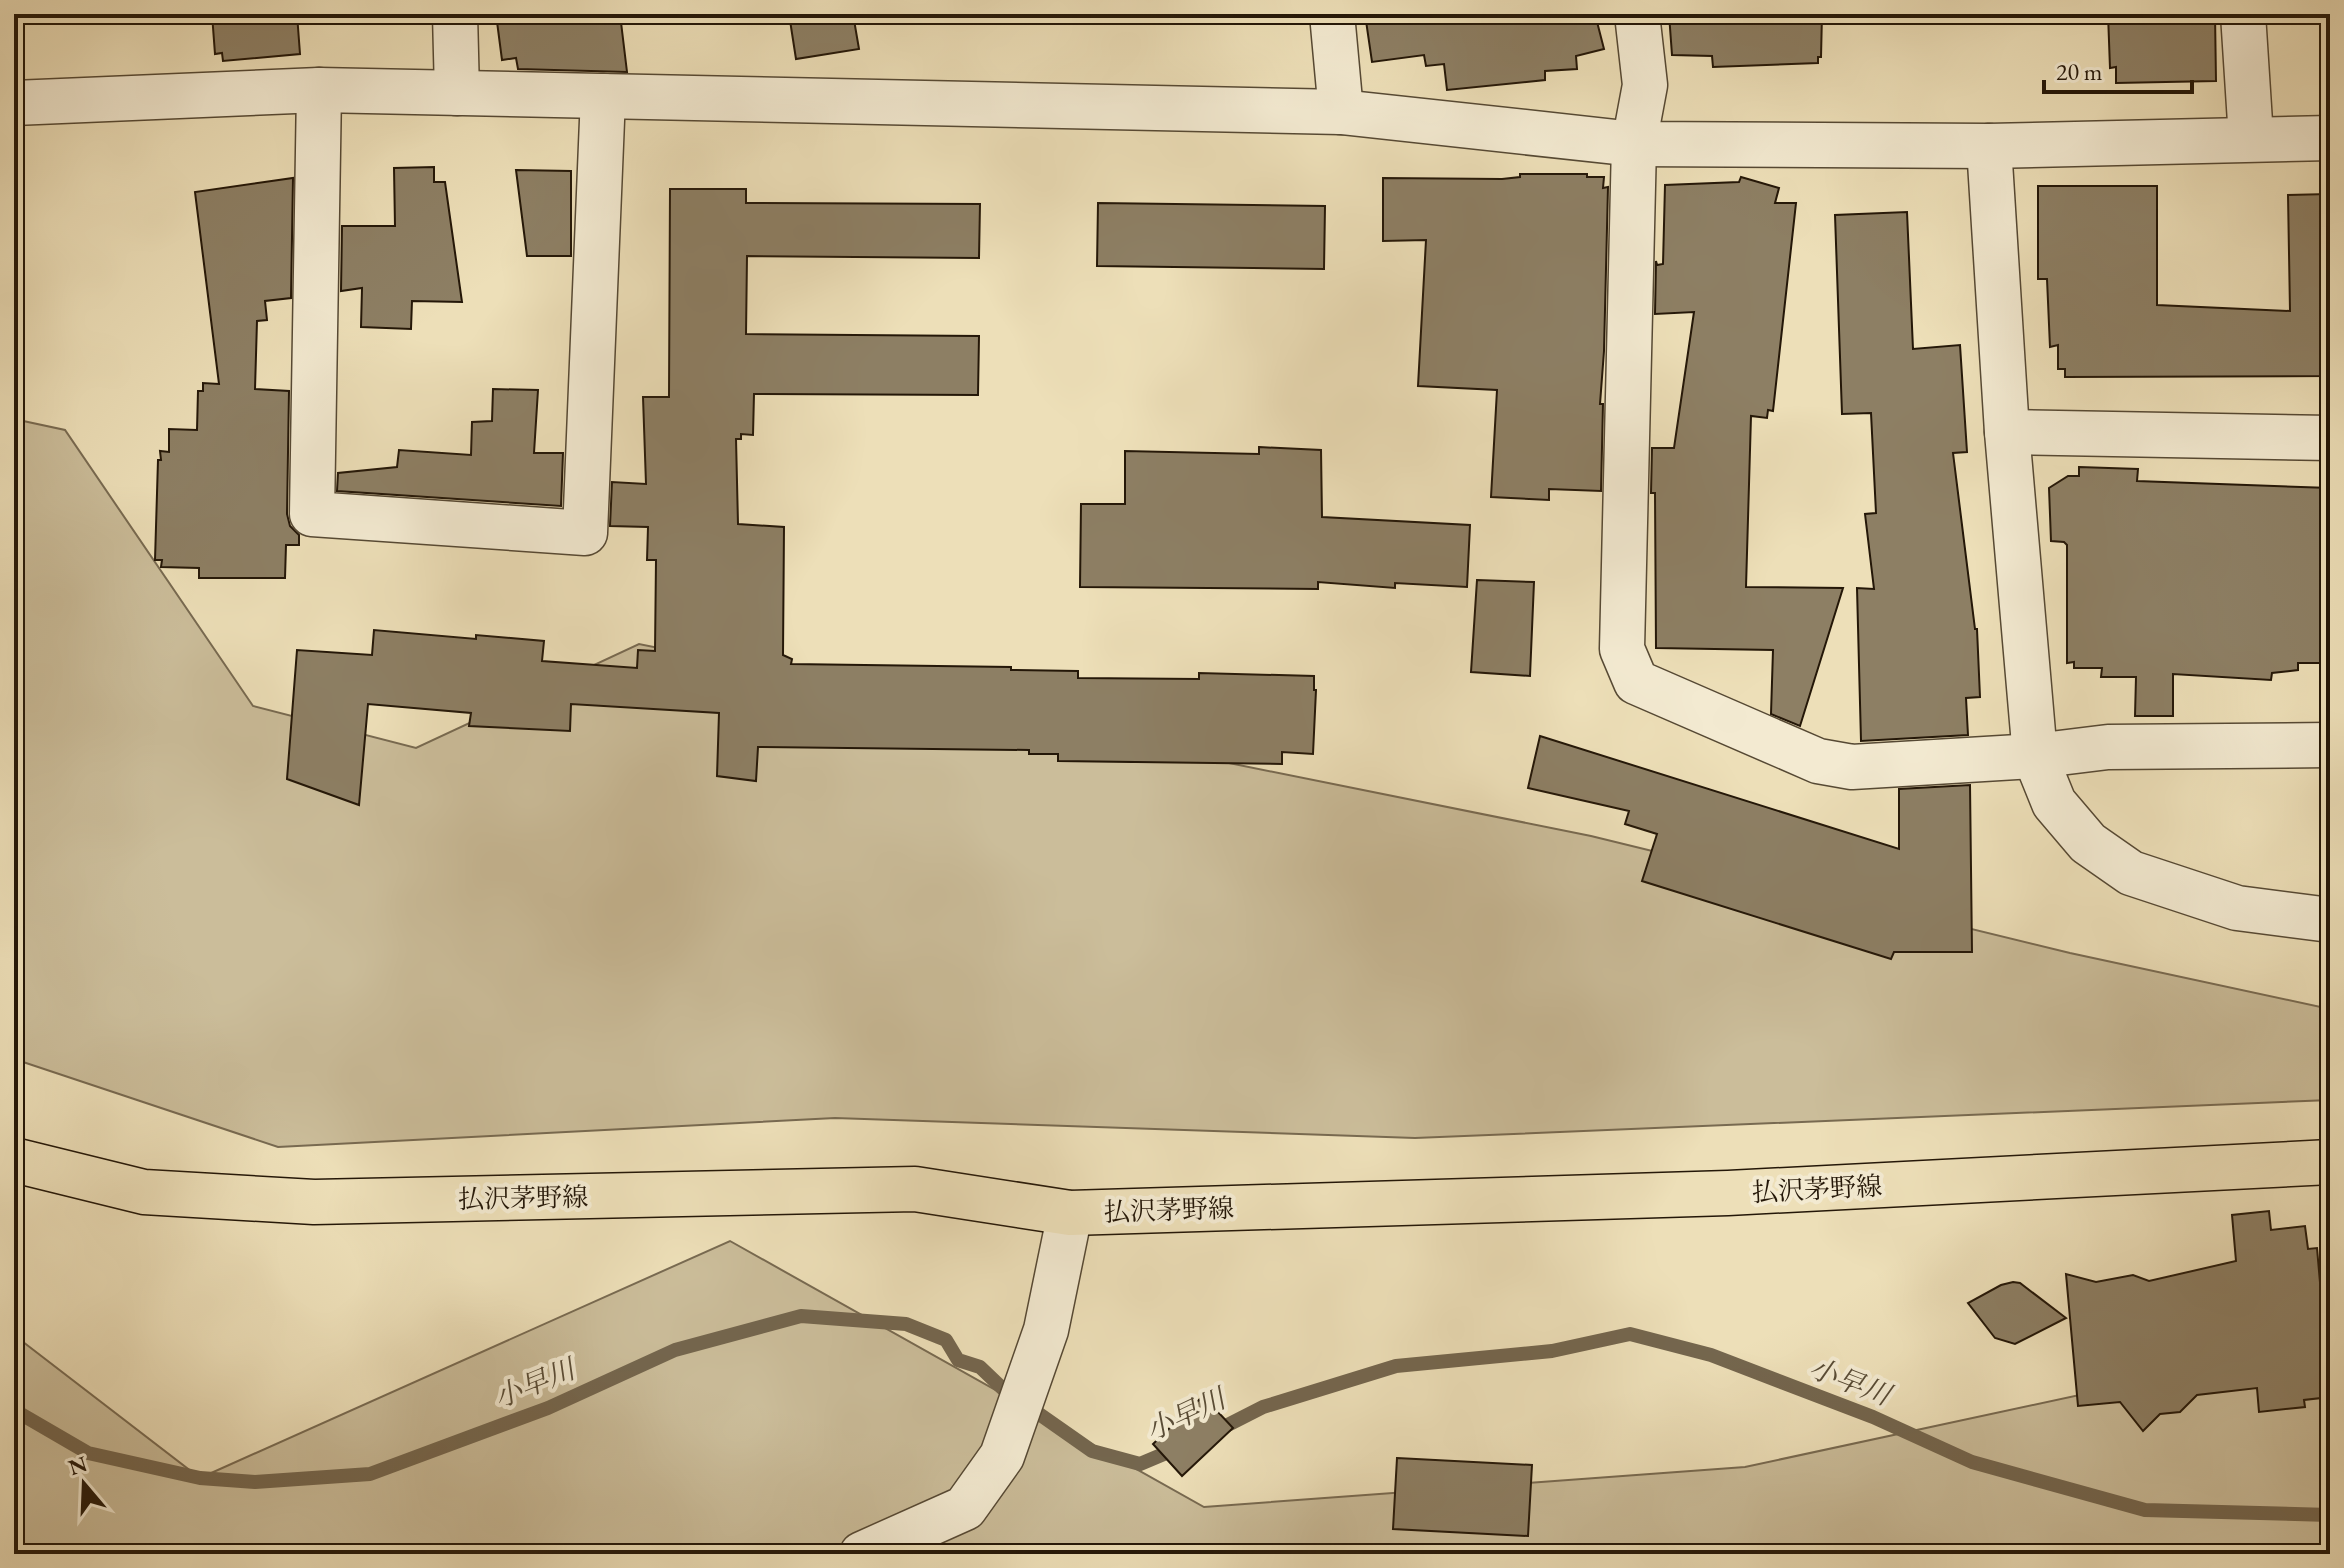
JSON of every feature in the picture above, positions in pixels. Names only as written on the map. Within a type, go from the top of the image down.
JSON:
[{"type":"main road","name":"払沢茅野線","points":[[14,1160],[144,1192],[314,1202],[915,1189],[1070,1213],[1728,1193],[2330,1162]]},
{"type":"street","points":[[455,14],[457,93]]},
{"type":"street","points":[[1332,14],[1341,112]]},
{"type":"street","points":[[1637,14],[1645,85],[1634,144],[1622,649],[1636,682],[1818,761],[1852,767],[2035,756],[2108,747],[2330,745]]},
{"type":"street","points":[[2243,14],[2251,138]]},
{"type":"street","points":[[319,90],[312,514],[585,533],[603,96]]},
{"type":"street","points":[[14,103],[319,90],[1341,112],[1634,144],[1989,146],[2330,138]]},
{"type":"street","points":[[1989,146],[2007,432],[2035,756],[2054,803],[2088,843],[2131,873],[2237,908],[2330,920]]},
{"type":"street","points":[[2007,432],[2330,438]]},
{"type":"street","points":[[862,1554],[965,1508],[1002,1456],[1046,1330],[1070,1213]]},
{"type":"shaded area","points":[[14,419],[65,430],[253,706],[416,748],[639,644],[1591,836],[2070,953],[2330,1009],[2330,1100],[1415,1138],[835,1118],[278,1147],[14,1059]]},
{"type":"shaded area","points":[[730,1241],[1204,1507],[1745,1467],[2330,1341],[2330,1554],[14,1554],[14,1335],[200,1478]]},
{"type":"building","points":[[212,14],[297,14],[300,54],[223,61],[222,53],[215,54]]},
{"type":"building","points":[[496,14],[620,14],[627,72],[518,69],[516,58],[502,60]]},
{"type":"building","points":[[789,14],[853,14],[859,49],[796,59]]},
{"type":"building","points":[[1365,14],[1595,14],[1604,49],[1576,56],[1577,69],[1545,71],[1545,80],[1447,90],[1444,64],[1426,66],[1424,55],[1372,62]]},
{"type":"building","points":[[1669,14],[1822,14],[1821,57],[1818,57],[1818,63],[1713,67],[1712,56],[1672,55]]},
{"type":"building","points":[[2108,14],[2215,14],[2216,81],[2116,83],[2116,67],[2110,68]]},
{"type":"building","points":[[434,167],[434,182],[445,182],[462,302],[412,301],[411,329],[361,327],[362,288],[341,291],[342,226],[395,226],[394,168]]},
{"type":"building","points":[[516,170],[571,171],[571,256],[527,256]]},
{"type":"building","points":[[1520,174],[1587,174],[1587,177],[1604,177],[1603,188],[1608,187],[1600,404],[1603,404],[1601,491],[1549,489],[1549,500],[1491,497],[1497,390],[1418,386],[1426,240],[1383,241],[1383,178],[1502,179],[1520,177]]},
{"type":"building","points":[[1741,177],[1779,188],[1775,203],[1796,203],[1773,411],[1768,410],[1767,418],[1751,416],[1746,587],[1843,588],[1800,726],[1771,714],[1773,650],[1656,648],[1652,448],[1674,448],[1694,312],[1655,314],[1656,261],[1657,265],[1663,264],[1665,185],[1739,182]]},
{"type":"building","points":[[293,178],[291,298],[265,301],[267,320],[257,321],[255,389],[289,391],[287,514],[290,526],[299,535],[299,545],[286,545],[285,578],[199,578],[199,568],[161,567],[162,560],[155,560],[160,451],[169,452],[169,429],[197,430],[198,391],[203,391],[203,383],[219,384],[195,192]]},
{"type":"building","points":[[2038,186],[2157,186],[2157,305],[2290,311],[2288,195],[2329,194],[2330,376],[2065,377],[2065,369],[2058,369],[2058,345],[2050,347],[2047,279],[2038,279]]},
{"type":"building","points":[[670,189],[746,189],[746,203],[980,204],[979,258],[747,256],[746,334],[979,336],[978,395],[754,394],[753,435],[741,434],[741,439],[736,439],[738,524],[784,527],[783,655],[792,659],[791,664],[1011,667],[1011,670],[1078,671],[1078,678],[1199,679],[1199,673],[1314,676],[1313,754],[1282,752],[1282,764],[1058,761],[1058,754],[1029,754],[1029,750],[758,747],[756,781],[717,776],[719,713],[571,704],[570,731],[469,726],[471,713],[368,704],[359,805],[287,779],[297,650],[372,655],[374,630],[544,641],[542,661],[637,668],[638,650],[655,651],[656,560],[647,560],[648,527],[610,526],[612,482],[646,484],[643,397],[669,397]]},
{"type":"building","points":[[1098,203],[1325,206],[1324,269],[1097,266]]},
{"type":"building","points":[[1907,212],[1913,349],[1960,345],[1967,452],[1953,453],[1977,629],[1980,697],[1966,698],[1968,735],[1861,741],[1857,588],[1874,589],[1865,514],[1876,513],[1871,413],[1842,414],[1835,215]]},
{"type":"building","points":[[493,389],[538,390],[534,453],[563,453],[561,506],[337,491],[338,473],[397,467],[399,450],[471,455],[472,422],[492,421]]},
{"type":"building","points":[[1259,447],[1321,450],[1322,517],[1470,525],[1467,587],[1395,583],[1395,588],[1318,582],[1318,589],[1080,587],[1081,504],[1125,504],[1125,451],[1259,454]]},
{"type":"building","points":[[2079,467],[2138,469],[2137,481],[2330,488],[2330,663],[2298,663],[2298,670],[2272,673],[2271,680],[2173,674],[2173,716],[2135,716],[2136,677],[2101,677],[2102,668],[2074,668],[2074,662],[2067,663],[2067,545],[2051,541],[2049,488],[2068,476],[2079,476]]},
{"type":"building","points":[[1477,580],[1534,582],[1530,676],[1471,672]]},
{"type":"building","points":[[1540,736],[1899,849],[1899,789],[1970,785],[1972,952],[1894,952],[1891,959],[1642,881],[1657,834],[1625,824],[1629,811],[1528,788]]},
{"type":"building","points":[[2269,1211],[2271,1230],[2305,1226],[2308,1249],[2317,1248],[2330,1397],[2304,1400],[2305,1407],[2259,1412],[2257,1388],[2197,1395],[2180,1412],[2160,1414],[2143,1431],[2120,1402],[2078,1406],[2066,1274],[2096,1282],[2133,1275],[2149,1281],[2236,1261],[2232,1215]]},
{"type":"building","points":[[2013,1282],[2020,1283],[2066,1318],[2015,1344],[1995,1338],[1968,1303]]},
{"type":"building","points":[[1203,1396],[1233,1428],[1182,1476],[1153,1444]]},
{"type":"building","points":[[1397,1458],[1532,1465],[1528,1536],[1393,1529]]},
{"type":"waterway","name":"小早川","points":[[14,1410],[88,1453],[200,1478],[255,1482],[370,1474],[548,1408],[675,1350],[801,1316],[906,1324],[946,1340],[958,1360],[980,1367],[1002,1388],[1092,1451],[1140,1464],[1178,1448]]},
{"type":"waterway","name":"小早川","points":[[1212,1433],[1263,1407],[1396,1366],[1552,1351],[1630,1334],[1711,1355],[1873,1417],[1972,1462],[2145,1510],[2330,1515]]}]
